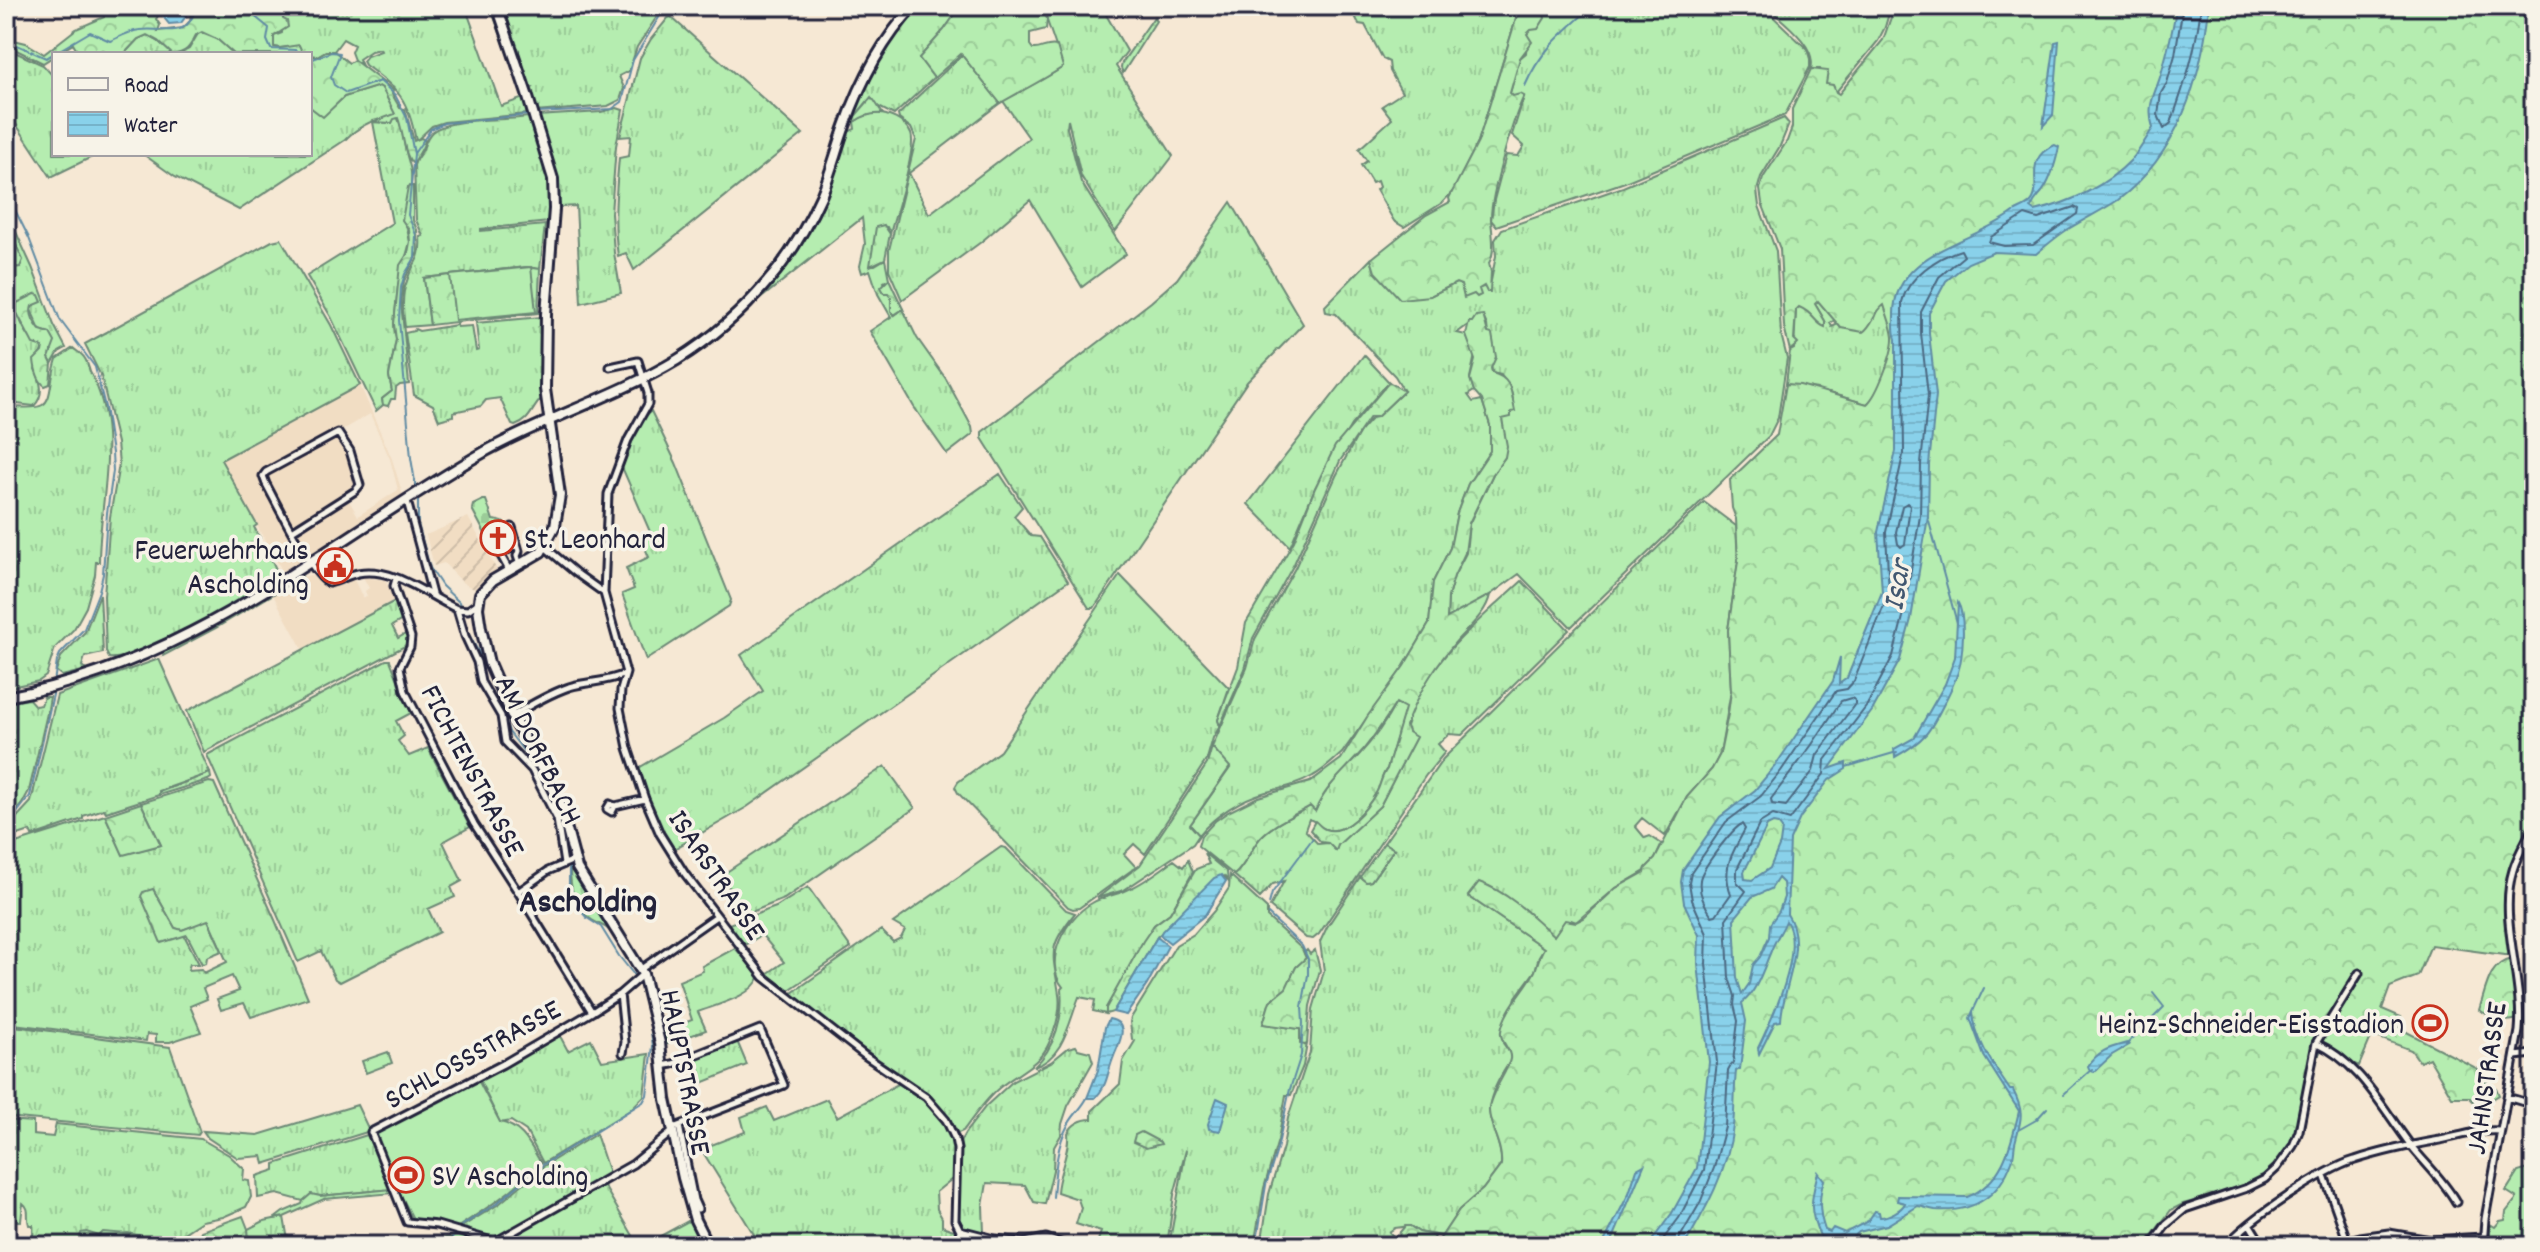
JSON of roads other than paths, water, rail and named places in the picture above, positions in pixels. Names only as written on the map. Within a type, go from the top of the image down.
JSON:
[{"type":"main road","points":[[478,603],[480,594],[488,584],[536,557],[545,547],[555,526],[560,495],[546,403],[545,356],[553,179],[497,6]]},
{"type":"main road","points":[[6,697],[60,685],[114,668],[173,643],[232,612],[488,450],[684,355],[734,317],[790,254],[822,194],[845,125],[869,71],[884,45],[914,6]]},
{"type":"main road","name":"HAUPTSTRASSE","points":[[478,603],[489,663],[512,716],[512,735],[542,766],[559,800],[569,862],[580,873],[639,975],[653,1010],[666,1099],[691,1208],[708,1246]]},
{"type":"street","points":[[512,716],[568,687],[609,681],[626,673],[604,593],[608,494],[628,440],[648,404],[648,393],[638,361],[610,367]]},
{"type":"street","points":[[292,531],[360,485],[350,451],[338,433],[263,476],[292,531],[319,576],[329,583],[361,572],[382,574],[462,610],[479,613]]},
{"type":"street","points":[[410,499],[432,595]]},
{"type":"street","points":[[512,527],[520,566]]},
{"type":"street","points":[[509,570],[500,554],[517,545]]},
{"type":"street","points":[[545,547],[604,593]]},
{"type":"street","name":"FICHTENSTRASSE","points":[[396,579],[394,586],[411,637],[410,647],[400,667],[405,691],[474,824],[592,1012]]},
{"type":"street","points":[[462,610],[478,603]]},
{"type":"street","name":"AM DORFBACH","points":[[462,610],[465,636],[477,662],[481,682],[557,819],[569,862]]},
{"type":"street","name":"ISARSTRASSE","points":[[626,673],[620,708],[628,748],[645,799],[671,854],[715,917],[764,977],[937,1108],[949,1126],[957,1149],[954,1202],[955,1220],[960,1230]]},
{"type":"street","points":[[609,681],[621,690]]},
{"type":"street","points":[[615,806],[645,799]]},
{"type":"street","name":"JAHNSTRASSE","points":[[2483,1246],[2519,1031],[2521,1003],[2513,958],[2509,891],[2513,871],[2534,825]]},
{"type":"street","points":[[518,892],[548,871],[569,862]]},
{"type":"street","name":"SCHLOSSSTRASSE","points":[[662,1066],[760,1029],[784,1085],[674,1129],[645,1155],[615,1175],[495,1244],[437,1225],[407,1222],[371,1132],[503,1064],[592,1012],[620,994],[639,975],[715,917]]},
{"type":"street","points":[[2151,1246],[2166,1225],[2185,1209],[2247,1188],[2265,1179],[2277,1168],[2293,1146],[2299,1131],[2316,1043],[2359,973]]},
{"type":"street","points":[[620,994],[625,1042],[623,1053]]},
{"type":"street","points":[[2316,1043],[2334,1051],[2369,1085],[2410,1145],[2432,1168],[2456,1202]]},
{"type":"street","points":[[2515,1056],[2534,1054]]},
{"type":"street","points":[[2507,1097],[2534,1105]]},
{"type":"street","points":[[674,1129],[698,1209]]},
{"type":"street","points":[[2226,1246],[2282,1201],[2352,1160],[2410,1145],[2488,1130],[2501,1131]]},
{"type":"street","points":[[2324,1175],[2347,1240]]},
{"type":"street","points":[[2250,1225],[2263,1246]]},
{"type":"street","points":[[956,1246],[960,1230],[994,1242],[1046,1238],[1069,1246]]},
{"type":"street","points":[[2325,1246],[2389,1233],[2431,1240],[2483,1237]]},
{"type":"street","points":[[2360,1237],[2363,1246]]},
{"type":"water","points":[[164,6],[188,6],[186,16],[181,23],[169,24],[164,18]]},
{"type":"water","name":"Isar","points":[[2176,6],[2209,6],[2193,87],[2171,138],[2157,161],[2118,200],[2066,231],[2036,254],[1994,252],[1968,263],[1946,281],[1929,313],[1936,395],[1929,465],[1928,517],[1911,619],[1900,660],[1872,711],[1829,769],[1846,763],[1846,769],[1829,780],[1800,818],[1790,840],[1787,914],[1793,926],[1795,953],[1781,1021],[1775,1022],[1759,1054],[1758,1048],[1778,1003],[1789,966],[1791,934],[1786,921],[1756,986],[1742,1003],[1746,1021],[1740,1069],[1736,1071],[1733,1126],[1715,1189],[1684,1246],[1648,1246],[1672,1213],[1697,1168],[1709,1062],[1698,964],[1699,935],[1684,903],[1683,870],[1720,817],[1755,790],[1775,766],[1833,681],[1840,657],[1839,684],[1847,678],[1882,592],[1878,532],[1896,451],[1894,315],[1897,294],[1907,277],[1921,263],[2030,203],[2034,197],[2038,158],[2044,151],[2055,145],[2059,147],[2048,182],[2031,208],[2035,211],[2087,192],[2131,160],[2153,128],[2151,106]],"holes":[[[1773,823],[1782,829],[1780,844],[1770,868],[1752,880],[1745,879],[1744,872],[1767,826]],[[1778,878],[1783,883],[1784,897],[1770,924],[1769,937],[1760,957],[1753,965],[1749,984],[1742,994],[1737,978],[1734,919],[1752,897],[1771,889]]]},
{"type":"water","points":[[2059,41],[2053,115],[2043,126],[2055,42]]},
{"type":"water","points":[[1958,603],[1963,637],[1956,678],[1926,734],[1895,757],[1894,749],[1914,738],[1945,684],[1955,657]]},
{"type":"water","points":[[1221,875],[1226,881],[1205,915],[1170,943],[1160,935],[1214,878]]},
{"type":"water","points":[[1157,937],[1168,946],[1147,985],[1126,1015],[1113,1012]]},
{"type":"water","points":[[1973,1011],[1986,1053],[2010,1090],[2013,1090],[2020,1111],[2013,1159],[2007,1174],[1983,1200],[1961,1209],[1935,1210],[1918,1206],[1887,1225],[1859,1232],[1849,1246],[1842,1246],[1845,1241],[1842,1235],[1826,1239],[1820,1236],[1812,1204],[1818,1172],[1824,1180],[1820,1206],[1825,1230],[1830,1232],[1833,1228],[1845,1233],[1868,1221],[1875,1211],[1879,1212],[1880,1217],[1898,1211],[1905,1203],[1897,1201],[1898,1196],[1967,1197],[1979,1191],[1997,1173],[2009,1149],[2019,1111],[1984,1056],[1970,1018]]},
{"type":"water","points":[[1109,1019],[1120,1025],[1122,1034],[1102,1089],[1095,1098],[1087,1098],[1098,1070]]},
{"type":"water","points":[[2127,1043],[2129,1045],[2112,1055],[2094,1072],[2090,1071],[2088,1066],[2100,1053]]},
{"type":"water","points":[[1217,1098],[1228,1103],[1220,1131],[1209,1129],[1208,1124]]},
{"type":"water","points":[[1644,1165],[1610,1246],[1602,1246],[1629,1193],[1637,1169]]},
{"type":"waterway","points":[[56,52],[90,32],[110,41],[136,31],[182,28],[188,24],[196,6]]},
{"type":"waterway","points":[[242,6],[269,28],[267,40],[271,49],[299,52]]},
{"type":"waterway","points":[[538,113],[612,109],[622,102],[633,60],[666,6]]},
{"type":"waterway","points":[[1525,86],[1546,51],[1593,6]]},
{"type":"waterway","points":[[6,40],[46,58],[52,54]]},
{"type":"waterway","points":[[312,59],[331,52],[340,53],[331,77],[334,85],[346,93],[380,81],[395,95],[407,118],[414,154],[408,215],[416,235],[415,258],[401,287],[399,320],[416,488]]},
{"type":"waterway","points":[[415,152],[431,129],[444,123],[528,115]]},
{"type":"waterway","points":[[6,192],[29,238],[60,320],[95,367],[112,453],[113,471],[99,591],[84,629],[60,654],[54,683]]},
{"type":"waterway","points":[[418,494],[418,524],[430,568],[442,586],[459,602],[465,627],[479,653],[481,670]]},
{"type":"waterway","points":[[1928,518],[1957,623]]},
{"type":"waterway","points":[[482,677],[501,707],[509,732],[547,787]]},
{"type":"waterway","points":[[6,827],[30,796],[54,690]]},
{"type":"waterway","points":[[1846,767],[1897,752]]},
{"type":"waterway","points":[[550,793],[560,820]]},
{"type":"waterway","points":[[565,838],[569,860]]},
{"type":"waterway","points":[[1269,904],[1272,893],[1313,838]]},
{"type":"waterway","points":[[569,866],[569,887],[575,904],[587,918],[601,927],[642,985]]},
{"type":"waterway","points":[[1256,1246],[1266,1185],[1301,1055],[1302,1007],[1308,975],[1308,959],[1302,946],[1268,914]]},
{"type":"waterway","points":[[1973,1011],[1984,988]]},
{"type":"waterway","points":[[2126,1045],[2164,1007],[2153,993]]},
{"type":"waterway","points":[[458,1228],[496,1204],[544,1164],[643,1102],[647,1095],[653,1046],[648,1011]]},
{"type":"waterway","points":[[2064,1094],[2092,1069]]},
{"type":"waterway","points":[[1053,1197],[1064,1133],[1087,1098]]},
{"type":"waterway","points":[[2020,1129],[2036,1120],[2047,1108]]},
{"type":"waterway","points":[[449,1246],[454,1234]]},
{"type":"place","name":"St. Leonhard","points":[[498,538]]},
{"type":"place","name":"Feuerwehrhaus Ascholding","points":[[335,566]]},
{"type":"place","name":"Heinz-Schneider-Eisstadion","points":[[2430,1023]]},
{"type":"place","name":"SV Ascholding","points":[[406,1175]]},
{"type":"district","name":"Ascholding","points":[[588,899]]}]
